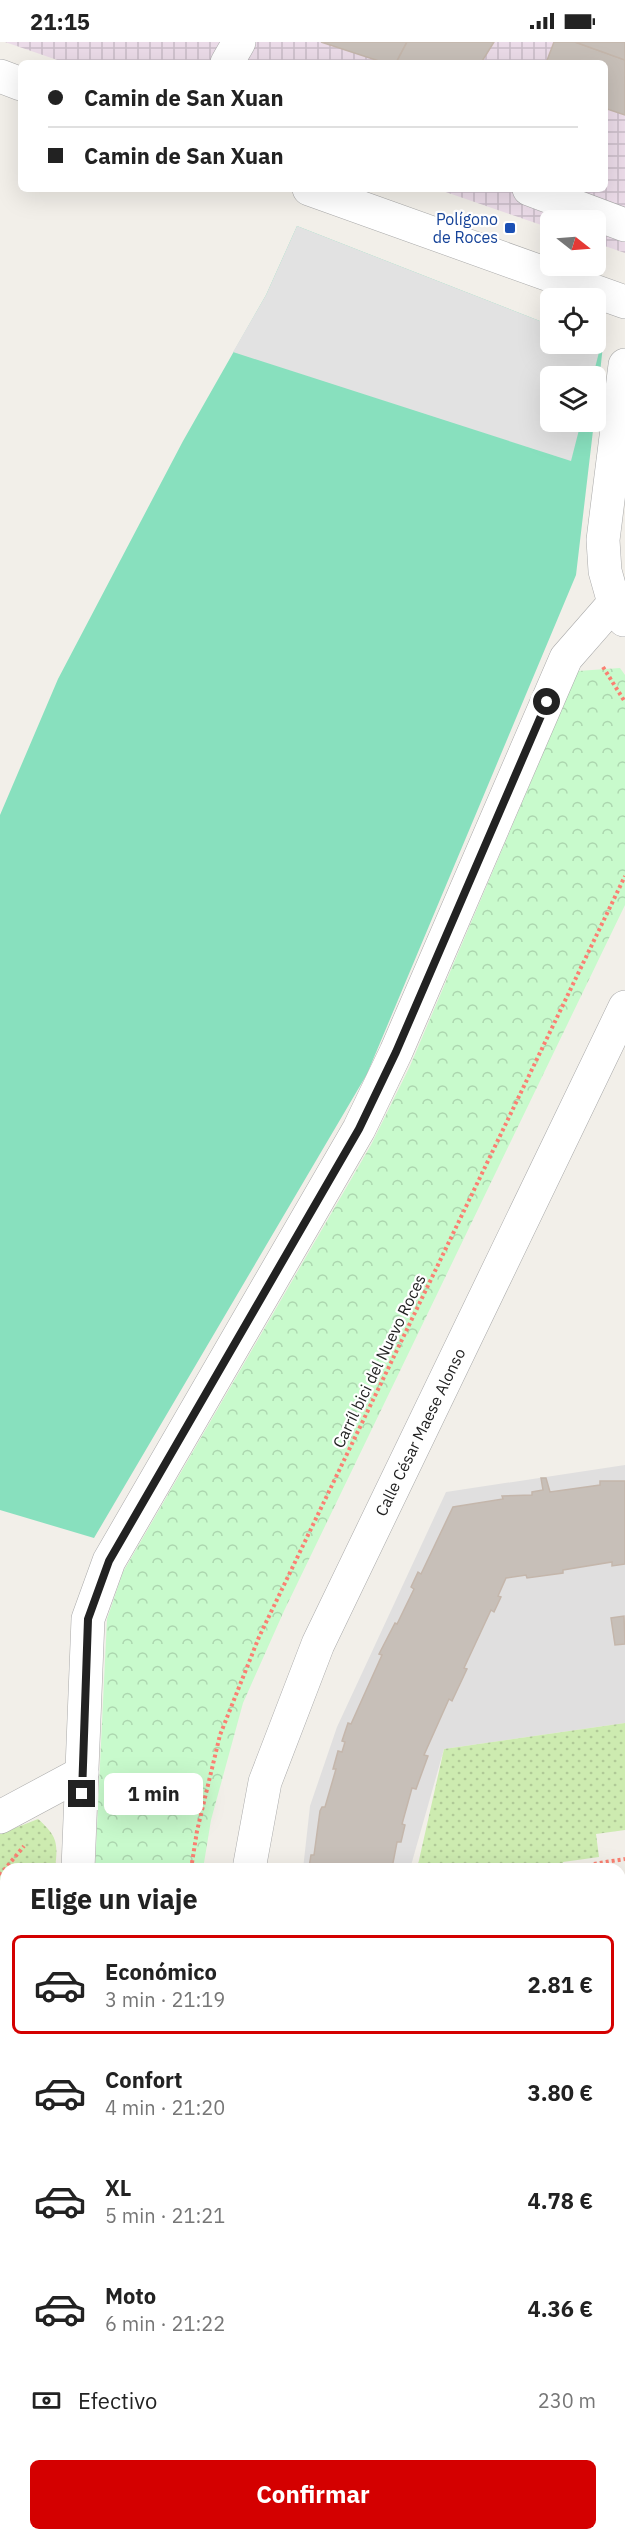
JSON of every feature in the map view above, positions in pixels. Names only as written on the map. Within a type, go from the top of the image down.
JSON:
[{"type":"street","points":[[229,60],[239,42]]},
{"type":"street","points":[[0,76],[18,83]]},
{"type":"street","points":[[317,192],[625,302]]},
{"type":"street","points":[[537,192],[625,225]]},
{"type":"street","points":[[78,1863],[88,1619],[109,1561],[359,1129],[396,1052],[566,658],[619,612],[605,572],[603,540],[625,366]]},
{"type":"street","name":"Calle César Maese Alonso","points":[[250,1863],[265,1782],[318,1644],[625,1007]]},
{"type":"street","points":[[0,1816],[82,1773]]},
{"type":"path","name":"Carríl bici del Nuevo Roces","points":[[192,1863],[196,1831],[220,1735],[259,1637],[625,876]]},
{"type":"path","points":[[601,1863],[625,1860]]},
{"type":"shaded area","points":[[5,42],[625,42],[625,253],[606,246],[606,210],[540,210],[540,225],[446,192],[608,192],[608,60],[57,60]]},
{"type":"shaded area","points":[[297,226],[540,321],[540,354],[598,354],[596,366],[540,366],[540,432],[578,432],[571,461],[233,352],[266,295]]},
{"type":"shaded area","points":[[625,1465],[625,1723],[444,1749],[412,1863],[304,1863],[310,1806],[337,1727],[446,1492]]},
{"type":"green space","points":[[297,226],[540,321],[540,354],[602,354],[601,366],[540,366],[540,432],[593,432],[576,575],[367,1074],[94,1538],[0,1510],[0,815],[58,679],[183,441],[266,295]]},
{"type":"green space","points":[[620,668],[625,675],[625,905],[284,1611],[243,1703],[211,1820],[204,1863],[95,1863],[107,1619],[123,1572],[371,1145],[410,1066],[578,671]]},
{"type":"green space","points":[[625,1723],[625,1830],[596,1834],[599,1857],[563,1863],[418,1863],[444,1749]]},
{"type":"green space","points":[[38,1819],[50,1831],[55,1841],[55,1863],[0,1863],[0,1834]]},
{"type":"building","points":[[321,42],[407,42],[398,60],[376,60]]},
{"type":"building","points":[[407,42],[494,42],[483,60],[398,60]]},
{"type":"building","points":[[554,42],[575,42],[625,60],[625,115],[608,109],[608,60],[547,60]]},
{"type":"building","points":[[575,42],[625,42],[625,60]]},
{"type":"building","points":[[541,1478],[546,1478],[550,1492],[600,1485],[600,1481],[625,1481],[625,1564],[612,1566],[612,1562],[563,1570],[563,1573],[527,1578],[526,1575],[506,1578],[498,1596],[501,1597],[494,1612],[491,1610],[464,1668],[467,1669],[452,1701],[449,1699],[424,1755],[428,1756],[416,1789],[412,1788],[402,1824],[405,1825],[401,1842],[397,1842],[393,1863],[310,1863],[311,1855],[314,1855],[320,1811],[322,1807],[325,1807],[336,1769],[333,1769],[338,1751],[342,1752],[345,1742],[342,1741],[348,1723],[351,1724],[382,1655],[379,1654],[395,1623],[397,1624],[414,1589],[411,1587],[418,1572],[421,1574],[453,1507],[503,1499],[502,1496],[532,1495],[532,1492],[543,1490]]},
{"type":"building","points":[[624,1616],[625,1644],[615,1645],[611,1618]]},
{"type":"place","name":"Polígono de Roces","points":[[510,228]]},
{"type":"route","points":[[82,1794],[84,1662],[88,1619],[109,1561],[359,1129],[396,1052],[547,702]]}]
